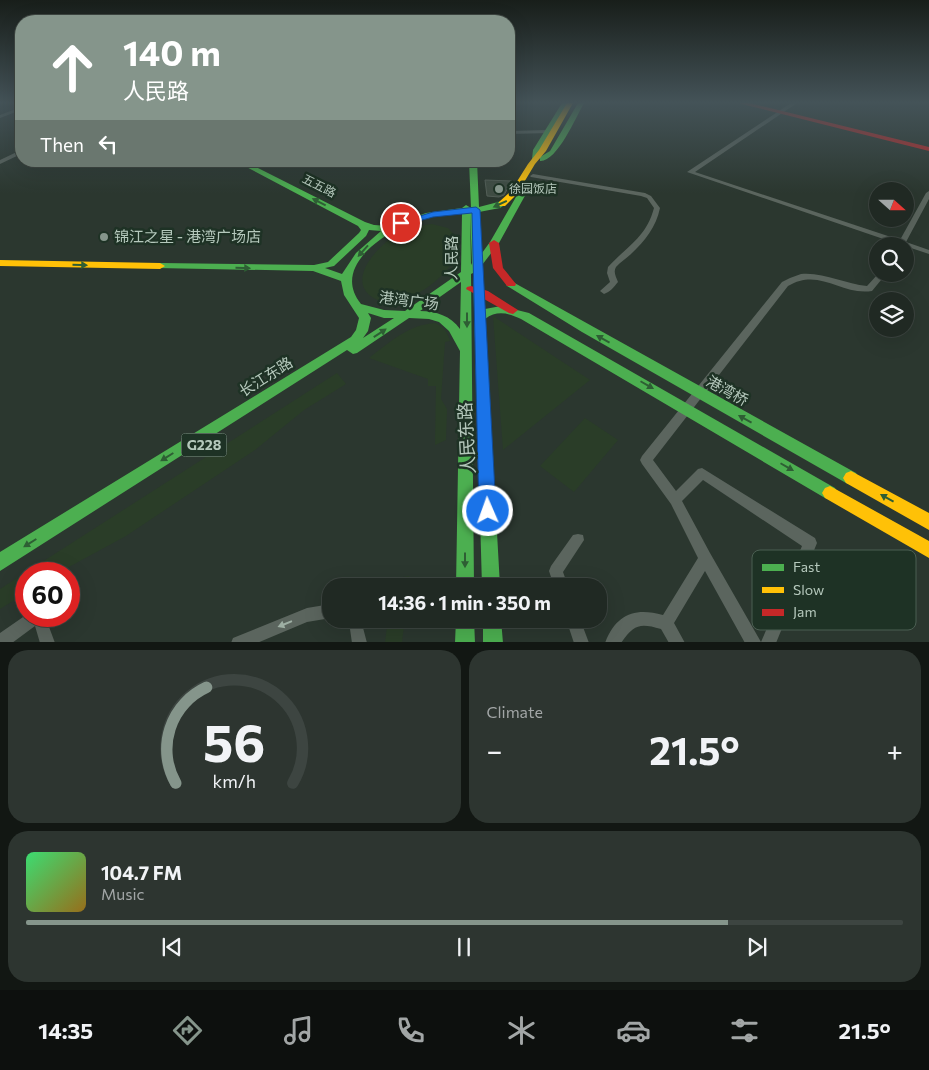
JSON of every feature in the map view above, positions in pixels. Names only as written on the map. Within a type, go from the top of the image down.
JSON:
[{"type":"main road","points":[[546,133],[537,150],[539,158],[553,152],[564,133]]},
{"type":"main road","name":"G228","points":[[346,279],[357,257],[367,246],[389,229],[418,218],[471,205],[498,206],[505,203],[555,133]]},
{"type":"main road","points":[[868,133],[929,148]]},
{"type":"main road","name":"G228","points":[[478,264],[494,242],[533,176],[539,158]]},
{"type":"main road","name":"五五路","points":[[255,167],[362,224],[373,228],[389,229]]},
{"type":"main road","name":"人民路","points":[[466,167],[478,264],[479,318]]},
{"type":"main road","name":"人民路","points":[[467,354],[467,274],[473,167]]},
{"type":"main road","points":[[0,263],[324,267],[336,260],[363,234],[365,230],[362,224]]},
{"type":"main road","name":"港湾桥","points":[[494,242],[498,268],[511,284],[550,306],[586,330],[929,522]]},
{"type":"main road","name":"长江东路","points":[[0,575],[409,315],[467,274],[478,264]]},
{"type":"main road","points":[[314,268],[346,279]]},
{"type":"main road","name":"长江东路","points":[[0,562],[354,340],[365,326],[364,313],[346,289],[346,279]]},
{"type":"main road","points":[[440,293],[467,288],[478,291],[561,336],[929,550]]},
{"type":"main road","name":"港湾广场","points":[[360,307],[382,314],[425,315],[448,322],[455,330],[467,354]]},
{"type":"main road","points":[[479,318],[490,308],[502,307],[513,310]]},
{"type":"main road","name":"人民东路","points":[[479,318],[491,578]]},
{"type":"main road","name":"人民东路","points":[[465,578],[467,354]]},
{"type":"main road","points":[[465,628],[465,642]]},
{"type":"main road","points":[[492,628],[493,642]]},
{"type":"street","points":[[747,133],[690,172],[878,237]]},
{"type":"street","points":[[0,162],[15,155]]},
{"type":"street","points":[[533,176],[637,192],[649,197],[658,208],[644,239],[612,267],[611,273],[614,282],[610,288],[604,291]]},
{"type":"street","points":[[905,237],[929,193]]},
{"type":"street","points":[[914,248],[929,252]]},
{"type":"street","points":[[754,642],[705,558],[675,500],[646,460],[785,284],[794,278],[809,276],[826,278],[850,286],[869,289],[875,282]]},
{"type":"street","points":[[675,500],[702,473],[810,543],[807,550]]},
{"type":"street","points":[[558,578],[556,571],[578,540]]},
{"type":"street","points":[[666,623],[705,558]]},
{"type":"street","points":[[238,642],[306,615],[322,613]]},
{"type":"street","points":[[612,642],[624,624],[643,617],[666,623],[678,642]]},
{"type":"street","points":[[0,642],[21,627]]},
{"type":"street","points":[[42,627],[48,642]]},
{"type":"street","points":[[357,628],[360,642]]},
{"type":"street","points":[[577,628],[582,642]]},
{"type":"street","points":[[768,642],[773,630]]},
{"type":"green space","points":[[432,224],[448,228],[458,239],[458,252],[452,264],[433,283],[421,292],[408,298],[383,301],[372,297],[365,289],[362,280],[364,271],[375,253],[399,233],[415,227]]},
{"type":"green space","points":[[493,316],[590,380],[503,450]]},
{"type":"green space","points":[[435,323],[445,330],[450,341],[445,342],[441,399],[447,409],[446,440],[435,445],[436,386],[428,386],[428,379],[369,358],[392,340],[408,331],[425,324]]},
{"type":"green space","points":[[337,373],[346,384],[304,410],[255,450],[126,536],[78,562],[42,562]]},
{"type":"green space","points":[[585,418],[618,440],[574,492],[540,466]]},
{"type":"green space","points":[[15,579],[15,600],[0,609],[0,589]]},
{"type":"green space","points":[[387,628],[404,628],[402,642],[385,642]]},
{"type":"building","name":"徐园饭店","points":[[485,180],[512,181],[504,195],[499,197],[487,196]]},
{"type":"traffic: fast","points":[[535,157],[547,133]]},
{"type":"traffic: fast","points":[[543,159],[553,152],[564,133]]},
{"type":"traffic: fast","points":[[250,167],[362,224],[373,228],[389,229]]},
{"type":"traffic: fast","points":[[473,167],[491,578]]},
{"type":"traffic: fast","points":[[353,350],[440,293],[478,264],[494,243],[523,192]]},
{"type":"traffic: fast","points":[[0,562],[355,340],[362,331],[365,318],[347,291],[346,277],[356,258],[379,236],[403,223],[429,215],[486,209],[502,204]]},
{"type":"traffic: fast","points":[[465,578],[466,208]]},
{"type":"traffic: fast","points":[[315,268],[331,264],[363,234],[365,230],[362,224]]},
{"type":"traffic: fast","points":[[160,266],[314,268],[346,279]]},
{"type":"traffic: fast","points":[[511,284],[586,329],[851,478]]},
{"type":"traffic: fast","points":[[360,307],[384,314],[430,315],[443,319],[454,329],[465,350]]},
{"type":"traffic: fast","points":[[479,318],[490,311],[501,309],[525,316],[830,493]]},
{"type":"traffic: fast","points":[[465,628],[465,642]]},
{"type":"traffic: fast","points":[[492,628],[493,642]]},
{"type":"traffic: slow","points":[[502,204],[519,186],[531,164],[542,151],[553,133]]},
{"type":"traffic: slow","points":[[0,263],[160,266]]},
{"type":"traffic: slow","points":[[851,478],[929,522]]},
{"type":"traffic: slow","points":[[830,493],[929,550]]},
{"type":"traffic: jam","points":[[863,133],[929,149]]},
{"type":"traffic: jam","points":[[494,243],[498,268],[511,284]]},
{"type":"traffic: jam","points":[[471,289],[484,293],[513,310]]},
{"type":"place","name":"徐园饭店","points":[[499,189]]},
{"type":"place","name":"锦江之星 - 港湾广场店","points":[[104,237]]},
{"type":"route","points":[[401,223],[433,214],[476,210],[488,511]]}]
